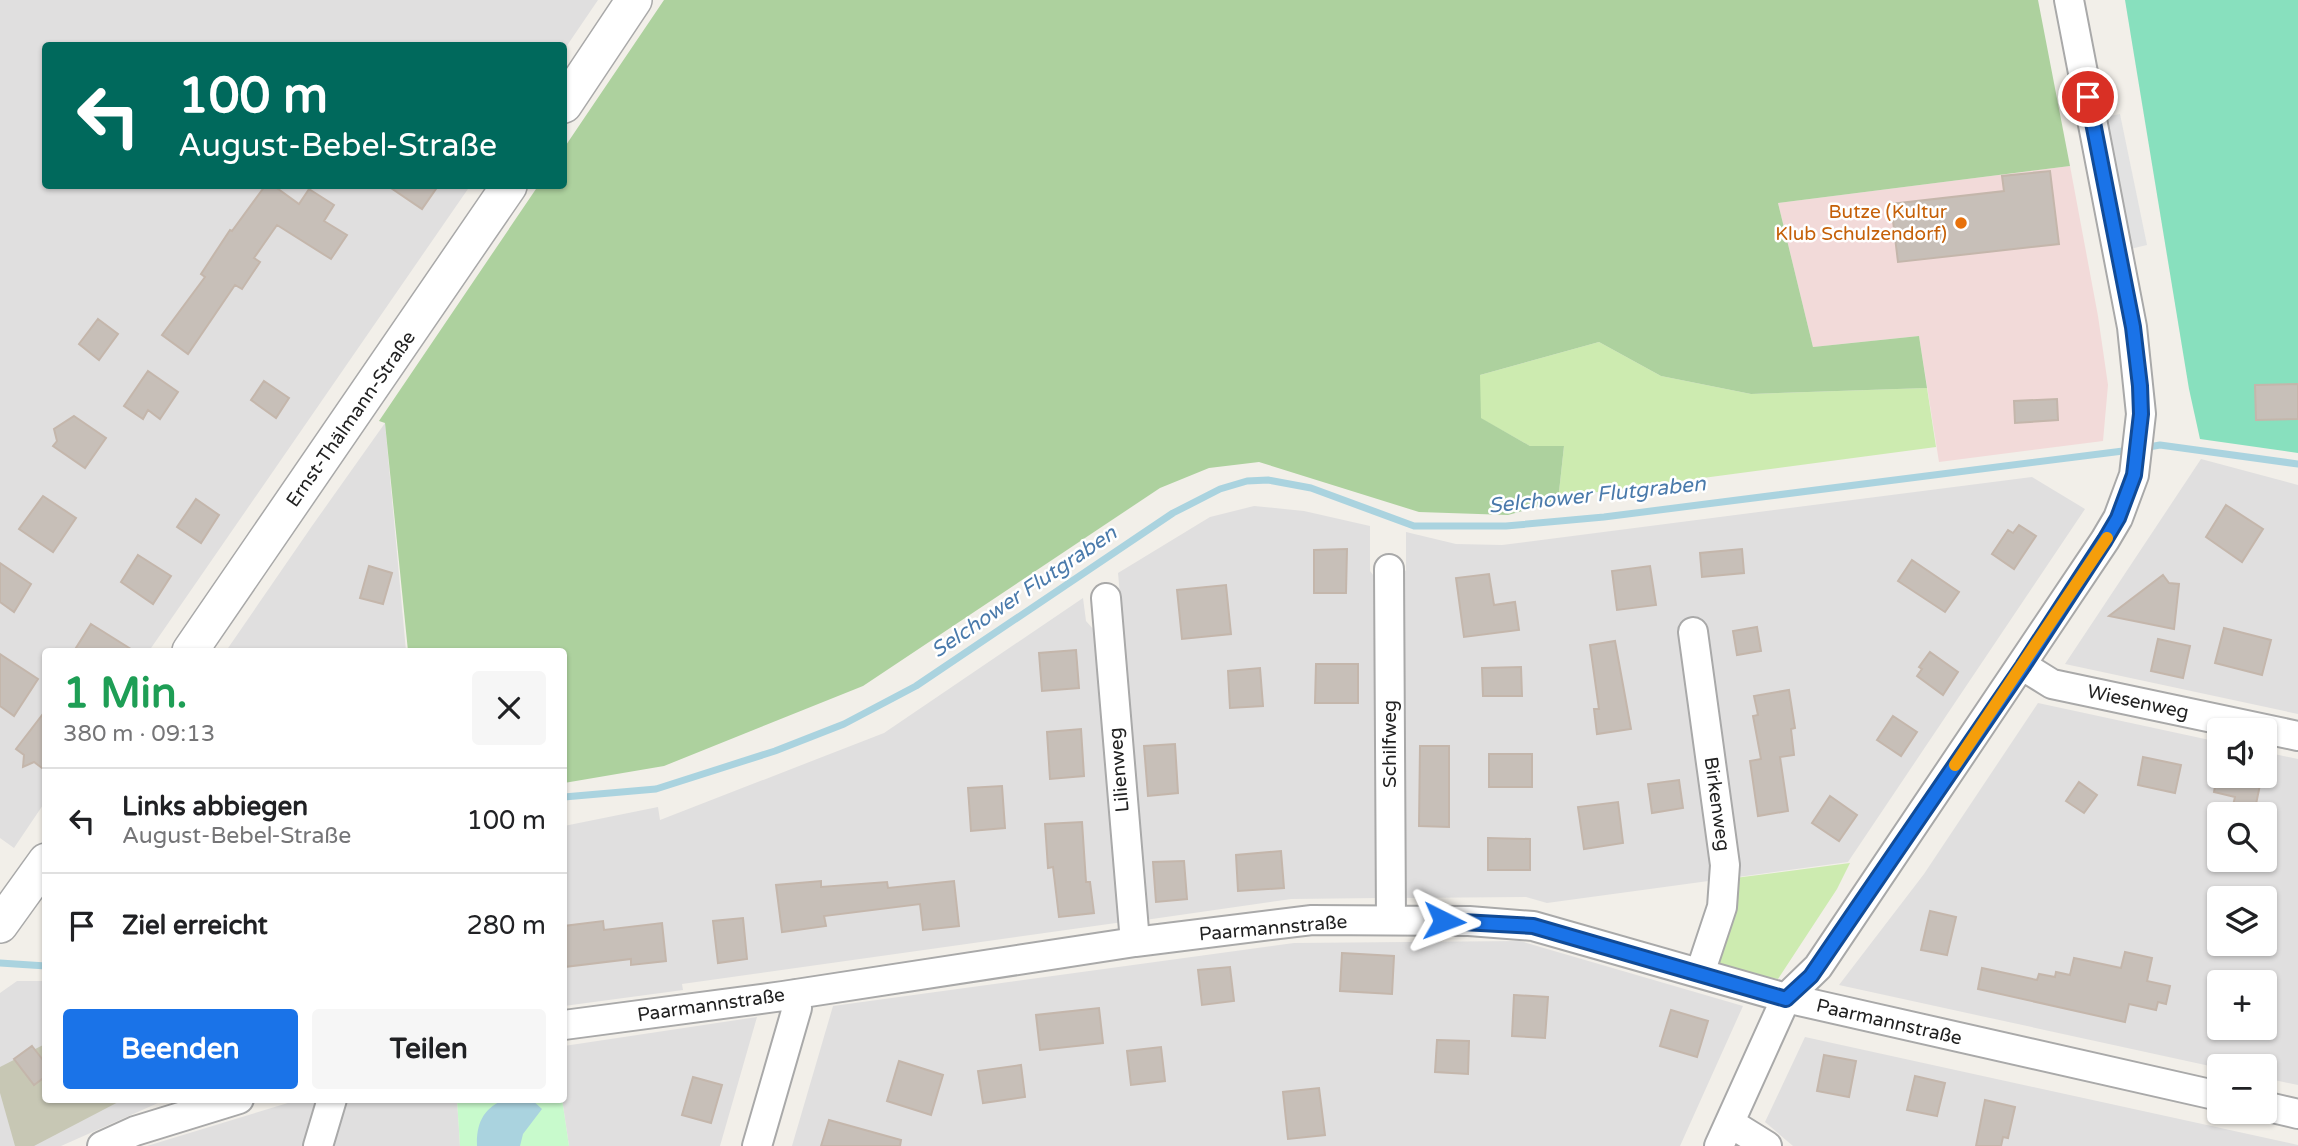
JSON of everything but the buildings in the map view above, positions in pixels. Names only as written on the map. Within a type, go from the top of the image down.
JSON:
[{"type":"street","points":[[567,100],[634,0]]},
{"type":"street","points":[[1767,1146],[1724,1135],[1786,999],[1818,967],[2023,666],[2118,518],[2134,475],[2141,414],[2133,327],[2069,0]]},
{"type":"street","name":"Ernst-Thälmann-Straße","points":[[192,648],[507,189]]},
{"type":"street","name":"Schilfweg","points":[[1389,569],[1391,920]]},
{"type":"street","name":"Lilienweg","points":[[1106,598],[1135,942]]},
{"type":"street","name":"Birkenweg","points":[[1693,632],[1725,864],[1722,907],[1700,973]]},
{"type":"street","name":"Wiesenweg","points":[[2023,666],[2052,684],[2298,736]]},
{"type":"street","points":[[0,925],[42,867]]},
{"type":"street","name":"Paarmannstraße","points":[[567,1025],[1135,942],[1312,920],[1391,920],[1533,926],[1786,999],[2207,1093]]},
{"type":"street","points":[[757,1146],[797,1008],[796,993]]},
{"type":"street","points":[[102,1146],[135,1130],[226,1103]]},
{"type":"street","points":[[318,1146],[331,1103]]},
{"type":"street","points":[[2277,1109],[2298,1114]]},
{"type":"shaded area","points":[[0,0],[598,0],[567,46],[567,42],[42,42],[42,189],[468,189],[151,648],[42,648],[42,806],[14,848],[0,838]]},
{"type":"shaded area","points":[[2120,114],[2147,245],[2130,249],[2104,117]]},
{"type":"shaded area","points":[[2070,166],[2108,385],[2103,441],[1939,462],[1919,336],[1813,347],[1778,203]]},
{"type":"shaded area","points":[[385,423],[406,648],[228,648]]},
{"type":"shaded area","points":[[2201,459],[2298,485],[2298,714],[2065,664]]},
{"type":"shaded area","points":[[2032,477],[2085,509],[1848,862],[1547,903],[1526,897],[1400,898],[1399,580],[1406,570],[1406,532],[1456,544],[1502,545]]},
{"type":"shaded area","points":[[1254,506],[1304,511],[1370,526],[1370,571],[1377,580],[1379,898],[1291,899],[1145,920],[1116,627],[1122,617],[1118,573],[1210,517]]},
{"type":"shaded area","points":[[1083,598],[1086,621],[1094,630],[1123,922],[682,984],[683,990],[567,1006],[567,825],[658,807],[660,820],[884,733]]},
{"type":"shaded area","points":[[2038,703],[2207,739],[2207,788],[2277,788],[2277,755],[2298,759],[2298,1085],[2277,1081],[2277,1054],[2207,1054],[2207,1065],[1839,985],[1924,874]]},
{"type":"shaded area","points":[[1520,941],[1743,1006],[1680,1146],[792,1146],[833,1006],[1294,943]]},
{"type":"shaded area","points":[[17,981],[42,981],[42,1103],[158,1103],[61,1146],[0,1146],[0,993]]},
{"type":"shaded area","points":[[757,1017],[720,1146],[569,1146],[563,1103],[567,1103],[567,1046]]},
{"type":"shaded area","points":[[1805,1037],[2298,1146],[1793,1146],[1765,1122]]},
{"type":"shaded area","points":[[42,1046],[42,1103],[116,1103],[34,1146],[15,1146],[0,1093],[0,1067]]},
{"type":"shaded area","points":[[288,1103],[320,1103],[307,1146],[147,1146]]},
{"type":"shaded area","points":[[343,1103],[457,1103],[460,1146],[330,1146]]},
{"type":"green space","points":[[664,0],[2038,0],[2070,166],[1778,203],[1813,347],[1919,336],[1927,388],[1751,394],[1661,376],[1599,342],[1480,375],[1481,418],[1530,446],[1564,446],[1558,501],[1508,515],[1419,512],[1259,462],[1209,468],[1160,488],[863,686],[664,766],[567,782],[567,648],[408,648],[385,423],[379,421],[536,189],[567,189],[567,144]]},
{"type":"green space","points":[[2125,0],[2298,0],[2298,453],[2200,439],[2189,389]]},
{"type":"green space","points":[[1599,342],[1661,376],[1751,394],[1927,388],[1936,447],[1590,493],[1558,501],[1564,446],[1530,446],[1480,418],[1480,375]]},
{"type":"green space","points":[[1850,863],[1837,889],[1778,979],[1718,968],[1717,960],[1735,878]]},
{"type":"green space","points":[[457,1103],[563,1103],[569,1146],[460,1146]]},
{"type":"water","points":[[496,1103],[535,1103],[542,1109],[523,1134],[520,1146],[477,1146],[480,1123]]},
{"type":"waterway","name":"Selchower Flutgraben","points":[[2143,448],[2160,445],[2298,464]]},
{"type":"waterway","name":"Selchower Flutgraben","points":[[567,797],[656,789],[775,751],[844,724],[916,686],[1173,513],[1220,489],[1247,481],[1268,480],[1311,488],[1414,526],[1506,526],[1604,517],[2131,450]]},
{"type":"waterway","name":"Selchower Flutgraben","points":[[0,963],[42,966]]},
{"type":"slow traffic","points":[[1955,765],[2107,538]]},
{"type":"place","name":"Butze (Kultur Klub Schulzendorf)","points":[[1961,223]]},
{"type":"route","points":[[1444,921],[1533,926],[1786,999],[1811,976],[2023,666],[2105,540],[2118,518],[2134,475],[2141,414],[2133,327],[2088,97]]}]
